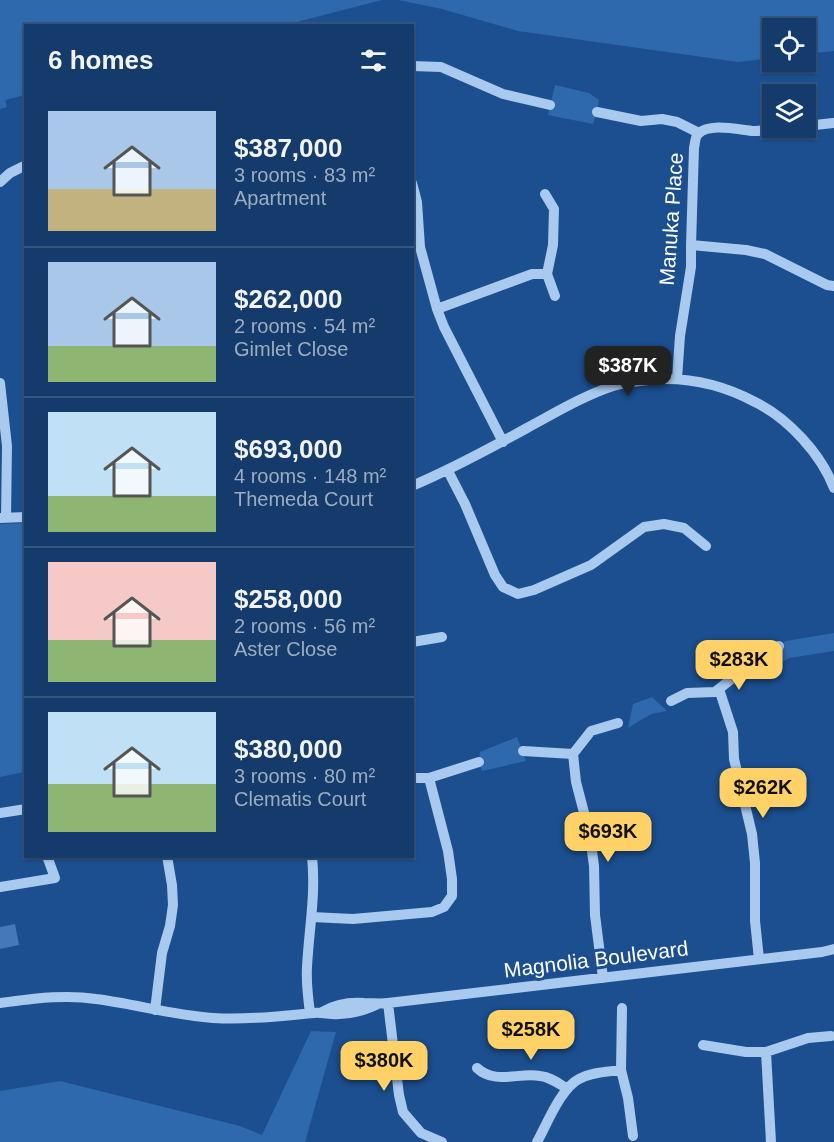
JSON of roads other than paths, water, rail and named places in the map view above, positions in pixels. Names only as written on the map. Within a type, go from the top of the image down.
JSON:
[{"type":"street","points":[[414,66],[441,67],[503,94],[550,105]]},
{"type":"street","name":"Manuka Place","points":[[597,112],[641,121],[662,119],[677,122],[699,134]]},
{"type":"street","points":[[816,125],[834,122]]},
{"type":"street","name":"Manuka Place","points":[[677,379],[680,336],[691,267],[694,148],[699,134],[709,128],[762,130]]},
{"type":"street","points":[[1,181],[10,172],[24,166]]},
{"type":"street","points":[[414,191],[420,248],[436,309],[503,441]]},
{"type":"street","points":[[545,194],[554,209],[553,245],[547,274],[555,296]]},
{"type":"street","points":[[691,245],[765,254],[827,285],[834,286]]},
{"type":"street","points":[[436,309],[532,274],[547,274]]},
{"type":"street","points":[[414,485],[448,471],[574,403],[614,386],[655,379],[677,379],[696,381],[736,392],[763,406],[785,422],[806,442],[832,475],[834,488]]},
{"type":"street","points":[[0,383],[7,446],[3,518],[24,517]]},
{"type":"street","points":[[448,471],[465,504],[495,575],[503,587],[518,594],[534,590],[591,565],[644,527],[664,524],[684,528],[706,546]]},
{"type":"street","points":[[414,642],[442,637]]},
{"type":"street","points":[[671,701],[687,693],[715,692],[739,673],[774,657],[779,646]]},
{"type":"street","points":[[719,688],[733,732],[734,759],[752,834],[755,863],[755,921],[759,959]]},
{"type":"street","points":[[603,978],[595,915],[592,851],[576,782],[573,754],[591,731],[618,723]]},
{"type":"street","points":[[523,751],[573,754]]},
{"type":"street","points":[[414,778],[429,777],[479,762]]},
{"type":"street","points":[[312,917],[353,919],[432,912],[444,907],[452,896],[452,879],[448,851],[429,777]]},
{"type":"street","points":[[0,813],[24,809]]},
{"type":"street","points":[[0,887],[55,878],[49,858]]},
{"type":"street","points":[[154,1010],[162,953],[173,905],[167,858]]},
{"type":"street","points":[[310,1013],[306,983],[314,877],[312,858]]},
{"type":"street","name":"Magnolia Boulevard","points":[[0,1003],[44,997],[69,997],[95,999],[183,1015],[238,1019],[322,1012],[340,1005],[388,1004],[834,949]]},
{"type":"street","name":"Magnolia Boulevard","points":[[822,952],[834,954]]},
{"type":"street","points":[[388,1004],[403,1112],[421,1133],[442,1142]]},
{"type":"street","points":[[622,1008],[621,1070],[628,1098],[633,1136]]},
{"type":"street","points":[[703,1045],[746,1052],[766,1052],[808,1038],[831,1036]]},
{"type":"street","points":[[766,1052],[771,1142]]},
{"type":"street","points":[[477,1068],[483,1074],[491,1077],[541,1076],[554,1080],[566,1088]]},
{"type":"street","points":[[537,1142],[566,1088],[594,1073],[621,1070]]}]
